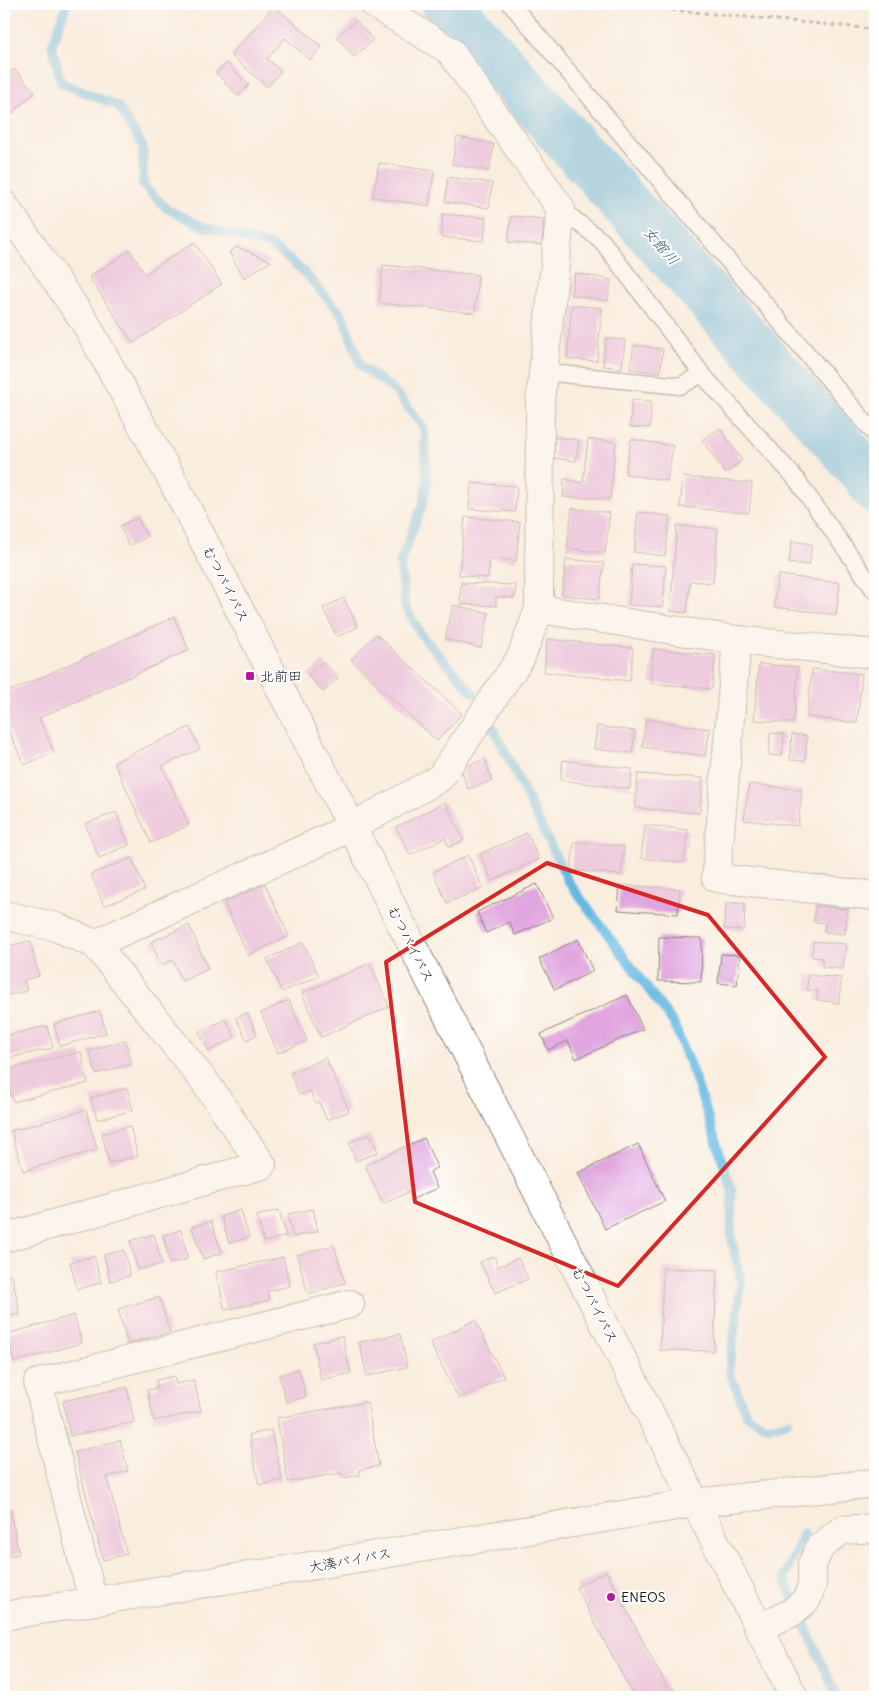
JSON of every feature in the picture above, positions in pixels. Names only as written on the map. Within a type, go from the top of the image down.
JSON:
[{"type":"main road","points":[[95,944],[352,827],[440,778],[520,657],[539,610],[540,402],[561,209],[450,51],[374,4]]},
{"type":"main road","name":"むつバイパス","points":[[4,205],[86,324],[170,476],[352,827],[794,1697]]},
{"type":"main road","points":[[539,610],[736,640],[875,654]]},
{"type":"main road","points":[[736,640],[716,878],[875,896]]},
{"type":"main road","points":[[4,915],[56,927],[95,944],[205,1082],[262,1166],[4,1238]]},
{"type":"main road","points":[[93,1601],[38,1382],[350,1304]]},
{"type":"main road","name":"大湊バイパス","points":[[4,1616],[695,1503],[875,1483]]},
{"type":"main road","points":[[759,1627],[791,1613],[807,1599],[812,1584],[812,1565],[820,1547],[842,1530],[875,1528]]},
{"type":"lane","points":[[511,4],[875,434]]},
{"type":"lane","points":[[561,209],[602,241],[702,374],[796,479],[875,591]]},
{"type":"lane","points":[[543,372],[680,386],[702,374]]},
{"type":"path","points":[[641,4],[649,8],[875,30]]},
{"type":"highlighted area","points":[[547,863],[708,915],[825,1057],[618,1286],[415,1202],[386,962]]},
{"type":"building","points":[[274,6],[322,47],[310,60],[285,38],[267,59],[281,71],[267,87],[231,55]]},
{"type":"building","points":[[356,20],[373,40],[354,57],[337,37]]},
{"type":"building","points":[[227,63],[249,85],[238,96],[216,73]]},
{"type":"building","points":[[14,69],[35,92],[4,121],[4,78]]},
{"type":"building","points":[[457,137],[494,144],[489,171],[452,164]]},
{"type":"building","points":[[379,163],[434,171],[429,206],[373,197]]},
{"type":"building","points":[[448,177],[492,183],[489,208],[445,202]]},
{"type":"building","points":[[443,214],[486,218],[484,241],[441,237]]},
{"type":"building","points":[[511,216],[544,219],[542,245],[508,242]]},
{"type":"building","points":[[194,242],[222,284],[133,343],[89,277],[130,250],[145,274]]},
{"type":"building","points":[[237,247],[271,261],[244,278],[229,252]]},
{"type":"building","points":[[383,265],[478,275],[475,313],[379,303]]},
{"type":"building","points":[[575,273],[611,280],[608,301],[571,295]]},
{"type":"building","points":[[572,305],[602,308],[597,361],[567,359]]},
{"type":"building","points":[[606,338],[625,340],[622,368],[603,366]]},
{"type":"building","points":[[634,345],[663,349],[660,373],[630,369]]},
{"type":"building","points":[[632,400],[651,401],[650,428],[630,427]]},
{"type":"building","points":[[720,428],[742,461],[725,473],[702,440]]},
{"type":"building","points":[[555,437],[579,440],[576,461],[553,458]]},
{"type":"building","points":[[588,439],[616,442],[610,499],[563,497],[564,479],[583,483]]},
{"type":"building","points":[[631,439],[673,446],[667,481],[625,474]]},
{"type":"building","points":[[683,477],[752,483],[749,513],[680,507]]},
{"type":"building","points":[[471,483],[517,486],[515,512],[469,509]]},
{"type":"building","points":[[572,508],[610,513],[605,553],[567,548]]},
{"type":"building","points":[[638,512],[670,516],[665,556],[634,552]]},
{"type":"building","points":[[465,517],[520,522],[516,561],[490,558],[488,578],[459,575]]},
{"type":"building","points":[[137,518],[147,537],[129,546],[120,526]]},
{"type":"building","points":[[677,525],[718,529],[713,583],[690,581],[687,613],[670,611]]},
{"type":"building","points":[[792,541],[812,544],[809,565],[789,563]]},
{"type":"building","points":[[566,559],[604,563],[599,599],[562,595]]},
{"type":"building","points":[[632,564],[666,566],[663,607],[629,605]]},
{"type":"building","points":[[778,575],[840,583],[836,615],[774,607]]},
{"type":"building","points":[[461,583],[516,585],[515,598],[496,597],[496,606],[460,604]]},
{"type":"building","points":[[344,598],[358,627],[337,637],[323,608]]},
{"type":"building","points":[[453,605],[489,613],[481,648],[445,639]]},
{"type":"building","points":[[174,617],[189,650],[39,718],[54,752],[24,765],[4,719],[4,694]]},
{"type":"building","points":[[376,634],[462,714],[437,741],[351,660]]},
{"type":"building","points":[[547,639],[633,648],[630,681],[544,672]]},
{"type":"building","points":[[653,649],[715,655],[712,689],[650,683]]},
{"type":"building","points":[[323,662],[338,678],[323,692],[308,675]]},
{"type":"building","points":[[759,664],[798,667],[794,723],[754,720]]},
{"type":"building","points":[[812,669],[862,674],[857,723],[807,717]]},
{"type":"building","points":[[646,719],[710,729],[705,756],[642,747]]},
{"type":"building","points":[[597,726],[635,731],[632,753],[594,749]]},
{"type":"building","points":[[190,727],[200,749],[162,766],[189,825],[151,843],[114,762]]},
{"type":"building","points":[[770,733],[784,734],[782,756],[769,755]]},
{"type":"building","points":[[792,734],[807,736],[805,761],[790,760]]},
{"type":"building","points":[[485,759],[492,781],[468,789],[461,768]]},
{"type":"building","points":[[563,760],[632,769],[630,789],[560,780]]},
{"type":"building","points":[[638,774],[703,778],[700,813],[635,808]]},
{"type":"building","points":[[749,784],[802,790],[798,826],[744,820]]},
{"type":"building","points":[[445,802],[464,840],[449,847],[445,838],[410,855],[396,827]]},
{"type":"building","points":[[116,812],[129,845],[99,858],[85,824]]},
{"type":"building","points":[[645,825],[688,830],[684,863],[641,858]]},
{"type":"building","points":[[527,833],[539,859],[492,881],[480,854]]},
{"type":"building","points":[[574,842],[624,846],[621,875],[571,870]]},
{"type":"building","points":[[468,855],[483,888],[447,903],[433,872]]},
{"type":"building","points":[[132,858],[145,890],[104,906],[91,874]]},
{"type":"building","points":[[265,884],[289,936],[248,955],[224,903]]},
{"type":"building","points":[[537,884],[553,918],[515,935],[509,922],[486,933],[477,912]]},
{"type":"building","points":[[620,885],[680,889],[678,914],[618,910]]},
{"type":"building","points":[[726,903],[745,903],[744,930],[724,929]]},
{"type":"building","points":[[815,906],[848,909],[845,934],[824,932],[825,923],[814,922]]},
{"type":"building","points":[[189,925],[208,969],[182,981],[173,960],[161,965],[151,942]]},
{"type":"building","points":[[659,937],[702,938],[701,982],[658,981]]},
{"type":"building","points":[[578,939],[593,971],[555,990],[539,959]]},
{"type":"building","points":[[30,941],[39,976],[24,980],[27,991],[4,996],[4,947]]},
{"type":"building","points":[[813,941],[846,944],[843,969],[822,967],[822,958],[812,957]]},
{"type":"building","points":[[303,942],[319,976],[282,992],[267,959]]},
{"type":"building","points":[[721,954],[740,955],[737,985],[718,983]]},
{"type":"building","points":[[370,963],[389,1007],[321,1037],[302,993]]},
{"type":"building","points":[[808,975],[841,978],[839,1003],[817,1000],[818,991],[807,990]]},
{"type":"building","points":[[627,995],[643,1029],[576,1059],[568,1041],[548,1050],[541,1034]]},
{"type":"building","points":[[289,1000],[307,1041],[278,1053],[261,1013]]},
{"type":"building","points":[[100,1011],[106,1033],[60,1046],[54,1024]]},
{"type":"building","points":[[247,1013],[257,1034],[247,1040],[236,1018]]},
{"type":"building","points":[[226,1019],[235,1038],[209,1051],[199,1032]]},
{"type":"building","points":[[47,1026],[53,1048],[9,1058],[4,1036]]},
{"type":"building","points":[[125,1040],[132,1064],[96,1074],[89,1051]]},
{"type":"building","points":[[81,1052],[88,1083],[13,1102],[5,1070]]},
{"type":"building","points":[[326,1058],[349,1111],[327,1120],[319,1102],[316,1104],[310,1091],[299,1095],[290,1073]]},
{"type":"building","points":[[127,1088],[133,1110],[97,1120],[91,1098]]},
{"type":"building","points":[[86,1110],[97,1150],[23,1171],[11,1131]]},
{"type":"building","points":[[130,1126],[138,1156],[109,1163],[102,1134]]},
{"type":"building","points":[[370,1134],[378,1152],[356,1161],[349,1142]]},
{"type":"building","points":[[424,1138],[437,1167],[430,1172],[437,1188],[413,1199],[409,1192],[383,1204],[365,1165]]},
{"type":"building","points":[[638,1144],[665,1201],[605,1229],[578,1173]]},
{"type":"building","points":[[313,1209],[318,1231],[293,1237],[288,1214]]},
{"type":"building","points":[[241,1210],[249,1237],[229,1243],[221,1216]]},
{"type":"building","points":[[279,1210],[286,1236],[264,1242],[257,1216]]},
{"type":"building","points":[[211,1221],[222,1253],[203,1259],[192,1227]]},
{"type":"building","points":[[181,1230],[188,1259],[170,1264],[163,1235]]},
{"type":"building","points":[[154,1234],[162,1264],[138,1270],[130,1241]]},
{"type":"building","points":[[334,1245],[345,1283],[308,1294],[297,1255]]},
{"type":"building","points":[[124,1250],[130,1276],[110,1281],[104,1255]]},
{"type":"building","points":[[94,1256],[101,1283],[77,1289],[70,1262]]},
{"type":"building","points":[[494,1256],[498,1267],[518,1258],[528,1279],[495,1293],[480,1262]]},
{"type":"building","points":[[283,1257],[290,1286],[267,1291],[270,1300],[225,1310],[216,1272]]},
{"type":"building","points":[[663,1268],[717,1270],[714,1351],[660,1350]]},
{"type":"building","points":[[12,1275],[20,1314],[4,1317],[4,1277]]},
{"type":"building","points":[[159,1297],[170,1332],[128,1344],[118,1309]]},
{"type":"building","points":[[74,1315],[82,1343],[14,1362],[7,1334]]},
{"type":"building","points":[[475,1320],[504,1377],[459,1399],[430,1343]]},
{"type":"building","points":[[400,1334],[407,1367],[367,1376],[359,1342]]},
{"type":"building","points":[[342,1336],[351,1373],[321,1380],[313,1343]]},
{"type":"building","points":[[299,1369],[306,1397],[286,1402],[279,1375]]},
{"type":"building","points":[[174,1376],[176,1384],[194,1380],[201,1411],[154,1421],[147,1390],[158,1388],[156,1380]]},
{"type":"building","points":[[127,1387],[134,1422],[70,1436],[63,1401]]},
{"type":"building","points":[[367,1402],[379,1466],[359,1470],[360,1475],[343,1478],[342,1473],[288,1482],[277,1418]]},
{"type":"building","points":[[271,1430],[282,1480],[259,1485],[249,1435]]},
{"type":"building","points":[[120,1440],[128,1471],[107,1477],[127,1554],[103,1560],[75,1452]]},
{"type":"building","points":[[10,1508],[19,1554],[4,1557],[4,1509]]},
{"type":"building","points":[[606,1571],[672,1697],[634,1697],[576,1587]]},
{"type":"waterway","points":[[67,4],[52,45],[61,83],[118,106],[143,147],[143,185],[167,209],[204,227],[273,246],[302,270],[343,316],[361,366],[394,390],[424,428],[427,480],[423,504],[400,562],[405,606],[422,636],[474,694]]},
{"type":"waterway","name":"女館川","points":[[447,4],[868,476],[875,488]]},
{"type":"waterway","points":[[493,727],[568,881],[674,1024],[695,1078],[732,1190],[731,1236],[741,1281],[729,1371],[747,1416],[769,1427],[788,1422]]},
{"type":"waterway","points":[[803,1534],[784,1578],[837,1697]]},
{"type":"place","name":"北前田","points":[[250,676]]},
{"type":"place","name":"ENEOS","points":[[611,1597]]}]
